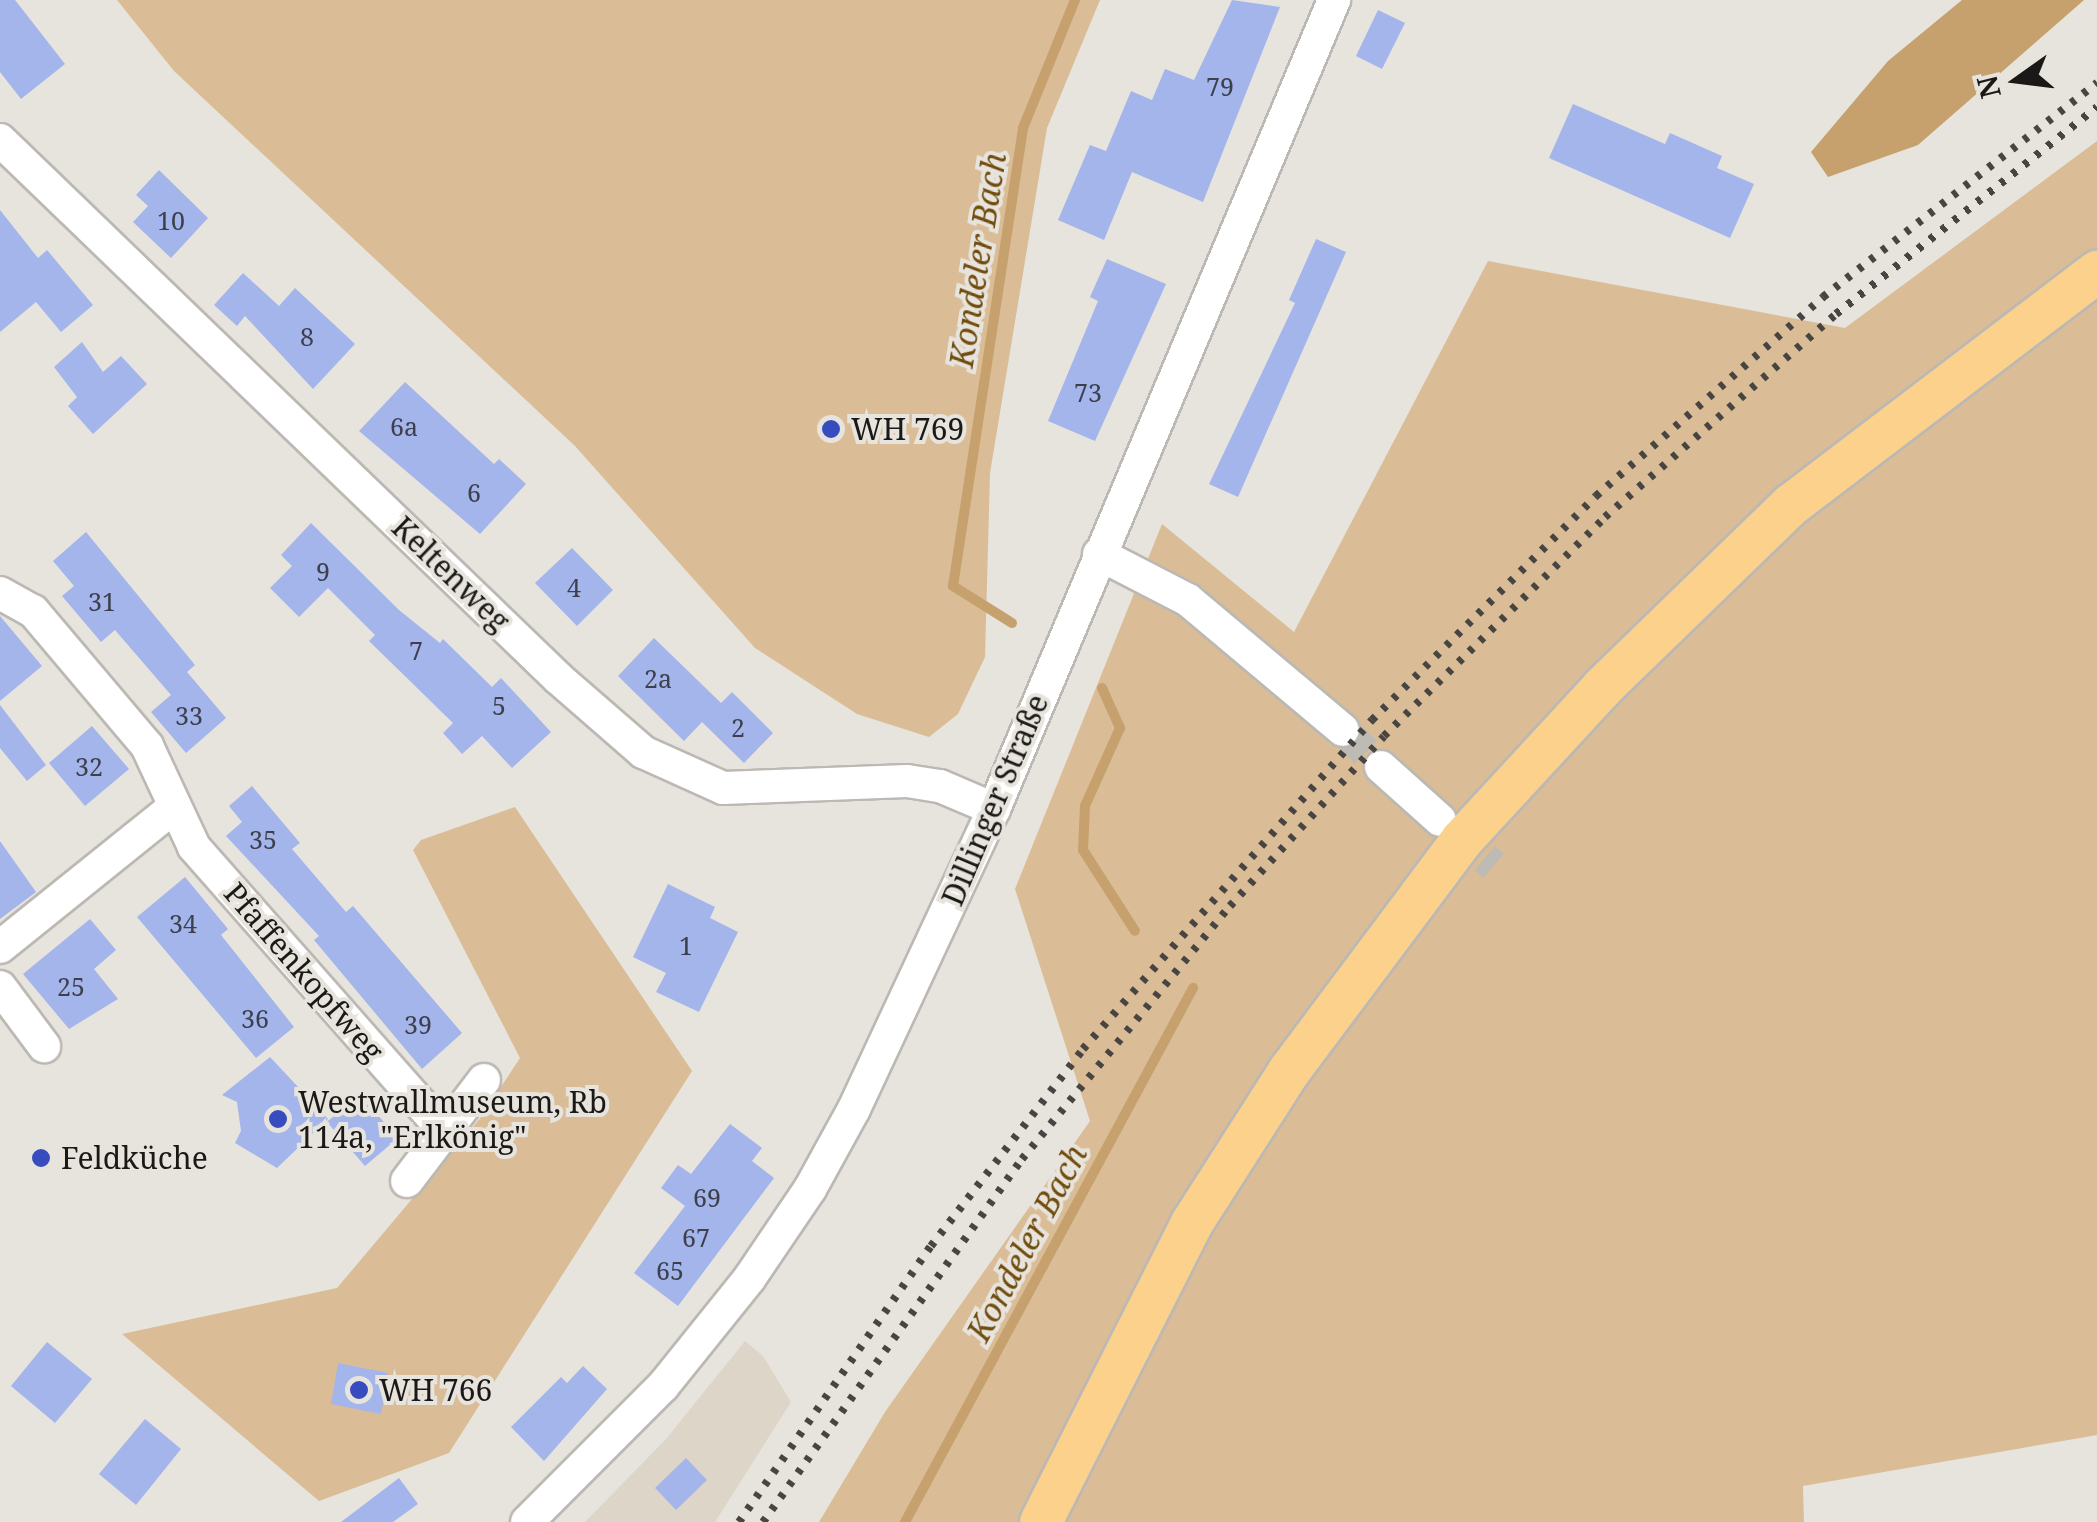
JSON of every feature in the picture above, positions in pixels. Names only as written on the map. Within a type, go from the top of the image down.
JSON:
[{"type":"main road","points":[[1040,1522],[1192,1223],[1290,1070],[1462,840],[1603,687],[1791,506],[2097,272]]},
{"type":"street","name":"Dillinger Straße","points":[[527,1522],[663,1386],[810,1189],[994,809],[1334,0]]},
{"type":"street","name":"Keltenweg","points":[[0,140],[558,678],[643,752],[723,788],[907,781],[940,786],[994,809]]},
{"type":"street","points":[[1099,554],[1188,600],[1343,730]]},
{"type":"street","name":"Pfaffenkopfweg","points":[[0,594],[33,611],[147,746],[194,846],[444,1131]]},
{"type":"street","points":[[1380,767],[1440,820]]},
{"type":"street","points":[[0,947],[173,808]]},
{"type":"street","points":[[0,986],[44,1046]]},
{"type":"street","points":[[407,1181],[484,1080]]},
{"type":"shaded area","points":[[117,0],[1100,0],[1047,128],[990,473],[985,657],[958,714],[929,737],[857,714],[755,648],[575,446],[174,71]]},
{"type":"shaded area","points":[[1962,0],[2084,0],[1918,145],[1828,177],[1811,152],[1888,61]]},
{"type":"shaded area","points":[[2097,141],[2097,1435],[1803,1486],[1804,1522],[819,1522],[885,1412],[1090,1121],[1015,889],[1162,524],[1294,632],[1488,261],[1845,328]]},
{"type":"shaded area","points":[[515,807],[692,1071],[449,1453],[319,1501],[122,1334],[337,1288],[482,1116],[520,1058],[413,850],[421,840]]},
{"type":"shaded area","points":[[745,1341],[763,1356],[791,1402],[715,1522],[585,1522],[666,1439]]},
{"type":"building","points":[[0,0],[15,0],[65,64],[21,99],[0,72]]},
{"type":"building","points":[[1232,0],[1280,7],[1203,202],[1132,172],[1104,240],[1058,220],[1090,145],[1106,151],[1131,91],[1152,100],[1165,69],[1194,80]]},
{"type":"building","points":[[1378,10],[1405,23],[1382,69],[1356,56]]},
{"type":"building","points":[[1573,104],[1665,144],[1670,133],[1722,156],[1717,168],[1754,184],[1730,238],[1549,158]]},
{"type":"building","points":[[159,170],[208,218],[171,258],[133,222],[148,206],[136,195]]},
{"type":"building","points":[[0,210],[38,258],[47,250],[93,305],[61,332],[36,302],[0,332]]},
{"type":"building","points":[[1316,239],[1346,252],[1238,497],[1209,484],[1295,303],[1289,300]]},
{"type":"building","points":[[1107,259],[1166,284],[1095,441],[1048,421],[1098,301],[1090,297]]},
{"type":"building","points":[[243,273],[279,306],[295,288],[355,344],[313,389],[245,316],[237,326],[214,305]]},
{"type":"building","points":[[82,342],[103,372],[121,356],[147,384],[93,434],[68,406],[77,397],[54,367]]},
{"type":"building","points":[[405,382],[494,464],[499,459],[526,484],[480,534],[359,431]]},
{"type":"building","points":[[311,523],[399,610],[440,643],[443,639],[492,687],[501,678],[551,732],[512,768],[482,736],[462,754],[443,733],[453,723],[369,641],[375,635],[328,588],[299,617],[270,588],[292,566],[281,555]]},
{"type":"building","points":[[86,532],[195,665],[187,672],[226,718],[186,753],[151,712],[171,695],[115,630],[101,642],[62,596],[74,586],[53,561]]},
{"type":"building","points":[[572,548],[613,590],[577,626],[535,583]]},
{"type":"building","points":[[0,616],[42,666],[0,701]]},
{"type":"building","points":[[654,638],[721,703],[732,692],[773,733],[744,763],[702,722],[684,741],[618,676]]},
{"type":"building","points":[[0,705],[46,765],[27,781],[0,748]]},
{"type":"building","points":[[92,726],[129,769],[85,806],[49,763]]},
{"type":"building","points":[[252,786],[300,843],[292,849],[346,912],[353,906],[462,1033],[422,1069],[314,940],[319,936],[226,836],[242,822],[229,806]]},
{"type":"building","points":[[0,841],[36,892],[0,919]]},
{"type":"building","points":[[185,877],[228,929],[221,935],[294,1027],[256,1058],[137,917]]},
{"type":"building","points":[[668,884],[715,907],[710,918],[738,932],[699,1012],[656,992],[666,973],[633,957]]},
{"type":"building","points":[[90,919],[116,950],[94,969],[118,999],[69,1029],[23,974]]},
{"type":"building","name":"Westwallmuseum, Rb 114a, \"Erlkönig\"","points":[[270,1057],[328,1119],[277,1168],[235,1143],[241,1131],[237,1102],[222,1095]]},
{"type":"building","points":[[359,1094],[398,1138],[365,1166],[327,1122]]},
{"type":"building","points":[[730,1124],[762,1148],[752,1161],[774,1178],[678,1306],[634,1273],[685,1206],[661,1188],[678,1165],[691,1174]]},
{"type":"building","points":[[47,1342],[92,1379],[55,1423],[11,1386]]},
{"type":"building","name":"WH 766","points":[[338,1363],[388,1373],[381,1414],[331,1404]]},
{"type":"building","points":[[583,1366],[607,1389],[544,1461],[511,1427],[561,1377],[567,1383]]},
{"type":"building","points":[[145,1419],[181,1449],[136,1505],[99,1474]]},
{"type":"building","points":[[686,1458],[707,1480],[676,1510],[655,1488]]},
{"type":"building","points":[[399,1478],[418,1504],[393,1522],[341,1522]]},
{"type":"waterway","name":"Kondeler Bach","points":[[1012,623],[953,586],[1023,128],[1075,0]]},
{"type":"waterway","name":"Kondeler Bach","points":[[1102,688],[1120,728],[1085,806],[1083,850],[1135,931]]},
{"type":"waterway","name":"Kondeler Bach","points":[[905,1522],[1193,988]]},
{"type":"tunnel","points":[[1343,730],[1381,767]]},
{"type":"tunnel","points":[[1448,827],[1494,866]]},
{"type":"railway","points":[[739,1522],[931,1246],[1083,1049],[1372,720],[1596,496],[1823,297],[2097,83]]},
{"type":"railway","points":[[763,1522],[1022,1159],[1230,906],[1384,736],[1605,517],[1836,314],[2097,107]]},
{"type":"place","name":"WH 769","points":[[831,429]]},
{"type":"place","name":"Westwallmuseum, Rb 114a, \"Erlkönig\"","points":[[278,1119]]},
{"type":"place","name":"Feldküche","points":[[41,1158]]},
{"type":"place","name":"WH 766","points":[[359,1390]]}]
